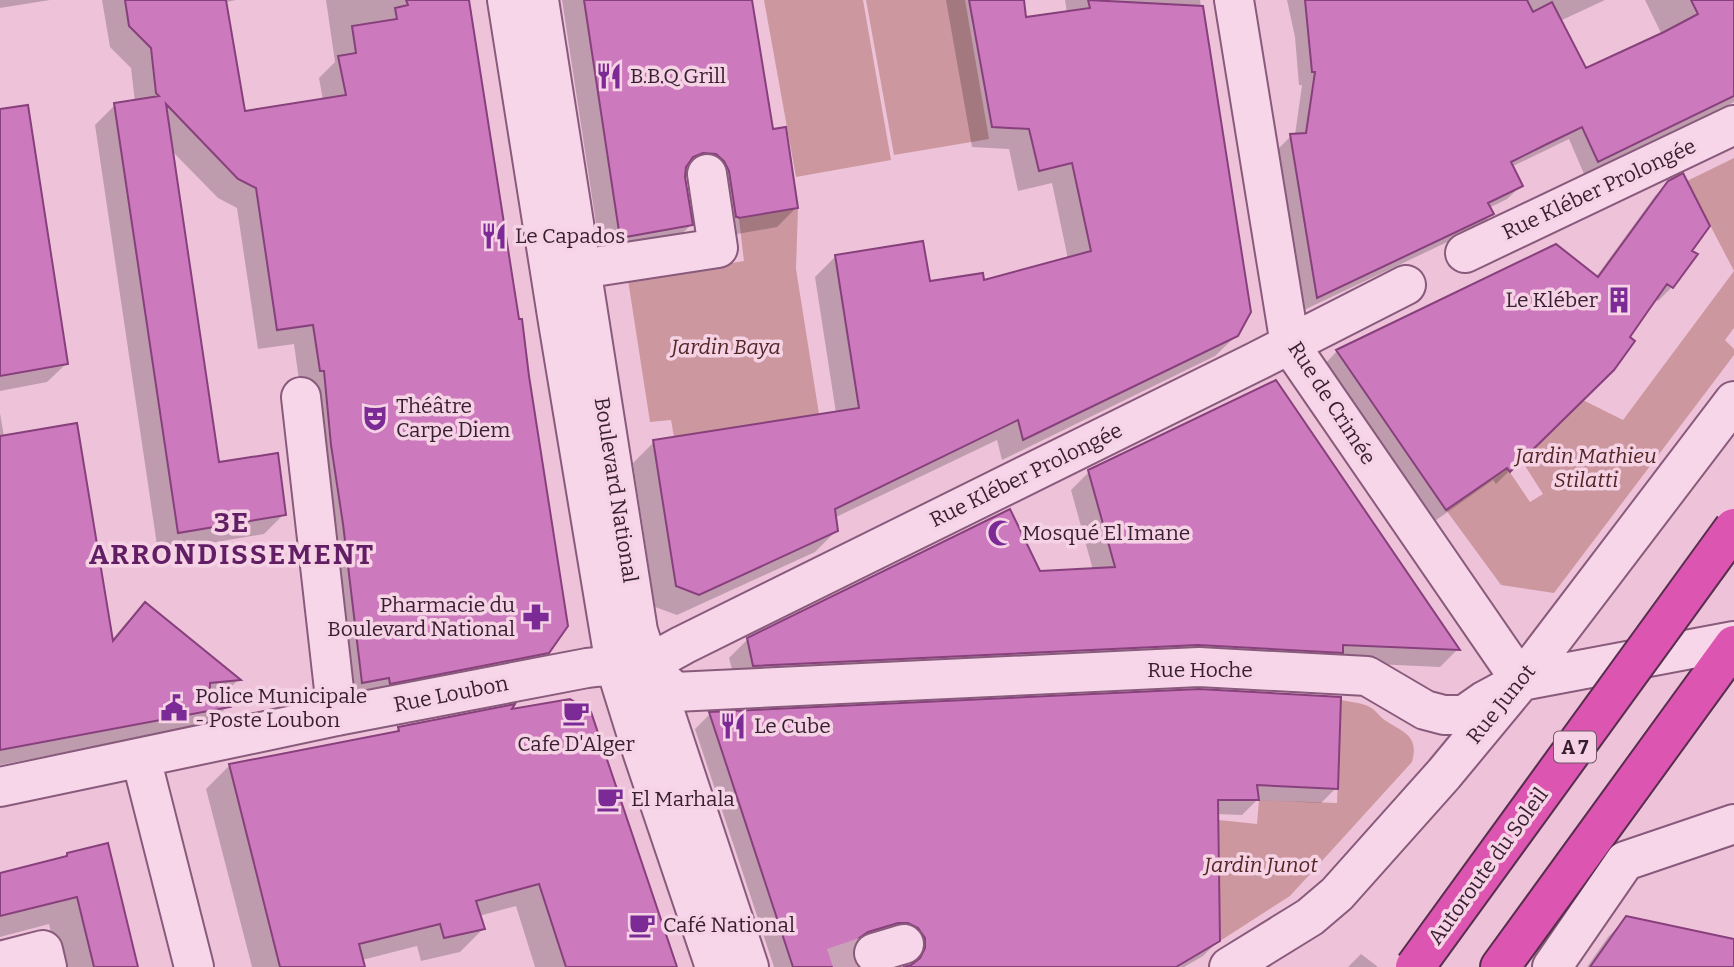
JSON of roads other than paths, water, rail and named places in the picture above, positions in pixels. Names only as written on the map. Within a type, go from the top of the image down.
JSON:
[{"type":"highway","name":"Autoroute du Soleil","points":[[1415,967],[1734,528]]},
{"type":"highway","points":[[1500,967],[1734,643]]},
{"type":"street","name":"Boulevard National","points":[[507,0],[558,322],[633,668],[639,742],[716,967]]},
{"type":"street","name":"Boulevard National","points":[[539,0],[638,631],[633,668],[749,967]]},
{"type":"street","name":"Rue de Crimée","points":[[1234,0],[1290,345],[1521,681]]},
{"type":"street","name":"Rue Kléber Prolongée","points":[[1465,253],[1734,125]]},
{"type":"street","points":[[582,269],[718,248],[707,174]]},
{"type":"street","name":"Rue Kléber Prolongée","points":[[633,668],[663,656],[1406,285]]},
{"type":"street","points":[[301,397],[337,716]]},
{"type":"street","name":"Rue Junot","points":[[1230,967],[1310,917],[1337,894],[1444,774],[1521,681],[1734,401]]},
{"type":"street","name":"Rue Hoche","points":[[633,668],[675,692],[1199,667],[1354,675],[1367,676],[1424,710],[1444,715],[1465,715],[1484,701],[1521,681],[1734,643]]},
{"type":"street","name":"Rue Loubon","points":[[0,787],[337,716],[587,668],[633,668]]},
{"type":"street","points":[[141,758],[194,967]]},
{"type":"street","points":[[1552,967],[1625,861],[1734,824]]},
{"type":"street","points":[[0,961],[43,950],[47,967]]},
{"type":"tunnel","points":[[833,967],[874,953]]},
{"type":"place","name":"B.B.Q Grill","points":[[609,76]]},
{"type":"place","name":"Le Capados","points":[[494,236]]},
{"type":"place","name":"Le Kléber","points":[[1619,300]]},
{"type":"place","name":"Théâtre Carpe Diem","points":[[375,418]]},
{"type":"place","name":"Mosqué El Imane","points":[[1001,533]]},
{"type":"place","name":"Pharmacie du Boulevard National","points":[[536,617]]},
{"type":"place","name":"Police Municipale - Poste Loubon","points":[[174,708]]},
{"type":"place","name":"Cafe D'Alger","points":[[576,713]]},
{"type":"place","name":"Le Cube","points":[[733,726]]},
{"type":"place","name":"El Marhala","points":[[610,799]]},
{"type":"place","name":"Café National","points":[[642,925]]},
{"type":"district","name":"3E ARRONDISSEMENT","points":[[232,538]]},
{"type":"park label","name":"Jardin Baya","points":[[726,347]]},
{"type":"park label","name":"Jardin Mathieu Stilatti","points":[[1586,468]]},
{"type":"park label","name":"Jardin Junot","points":[[1261,865]]}]
